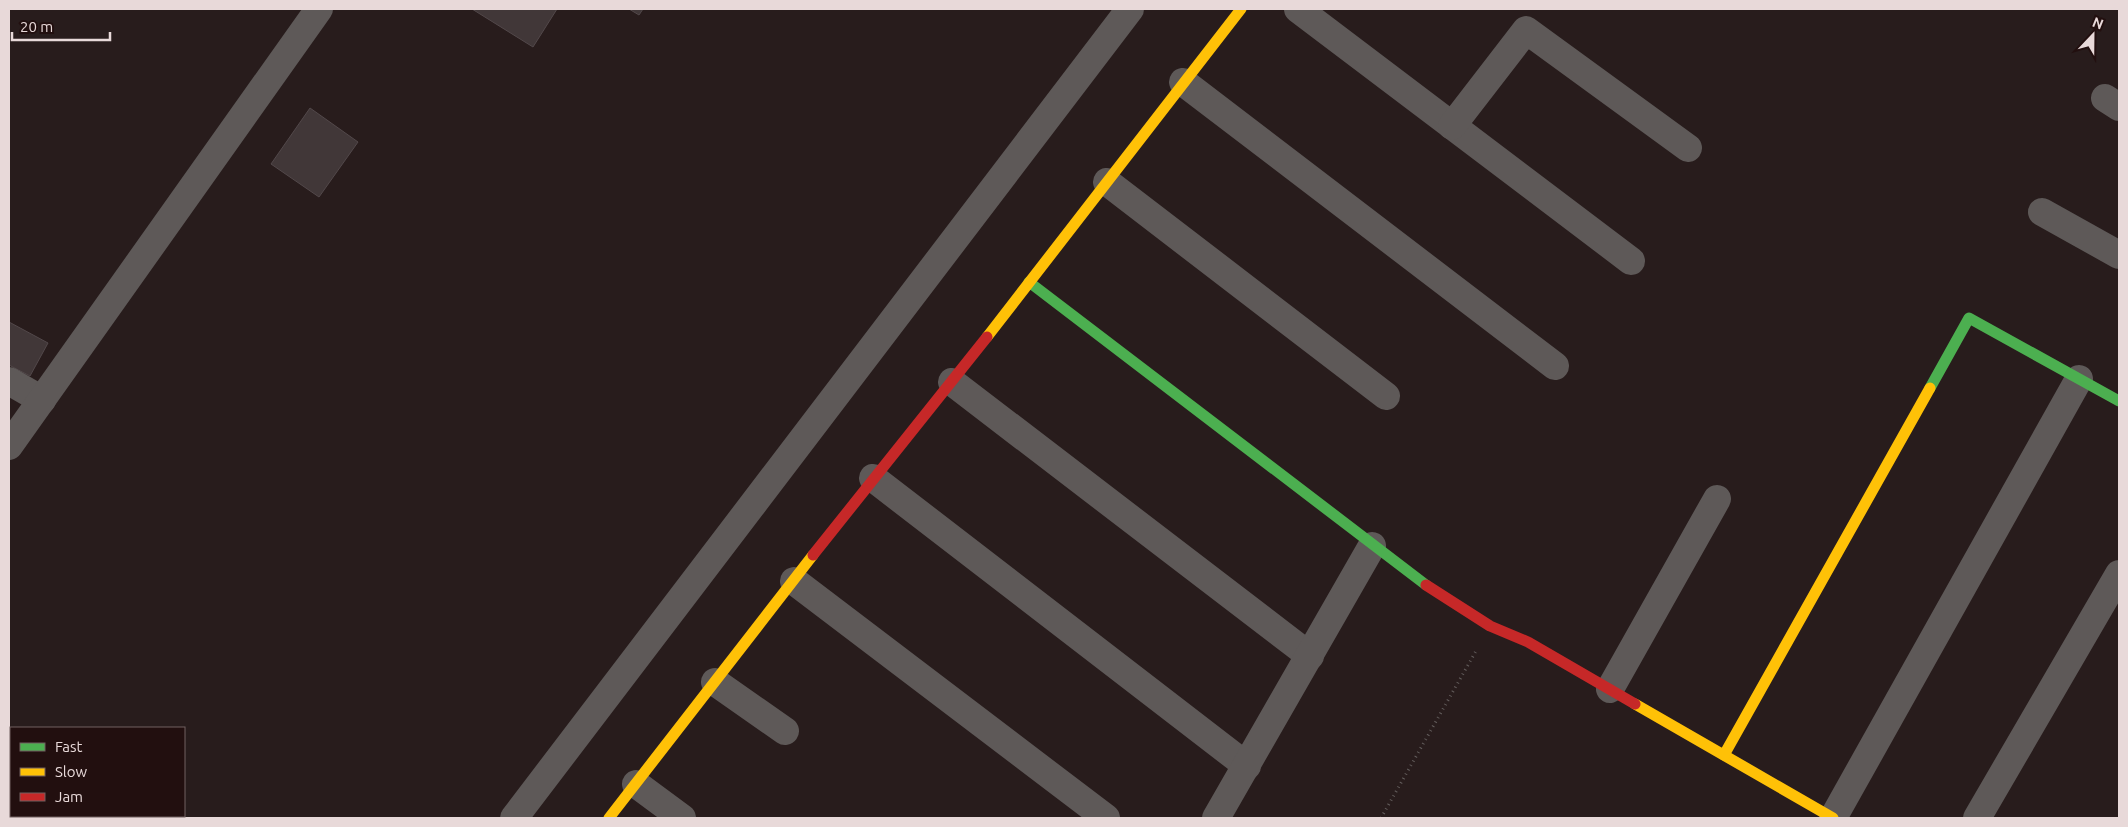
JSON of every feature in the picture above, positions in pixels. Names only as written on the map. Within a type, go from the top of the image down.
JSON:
[{"type":"street","points":[[9,446],[319,9]]},
{"type":"street","points":[[514,818],[1130,9]]},
{"type":"street","points":[[609,818],[873,478],[952,382],[1240,9]]},
{"type":"street","points":[[1298,9],[1631,262]]},
{"type":"street","points":[[1452,126],[1526,30],[1688,148]]},
{"type":"street","points":[[1183,82],[1555,366]]},
{"type":"street","points":[[1107,182],[1386,396]]},
{"type":"street","points":[[2042,212],[2119,255]]},
{"type":"street","points":[[1029,282],[1372,546],[1434,591],[1490,626],[1528,642],[1833,818],[2079,379]]},
{"type":"street","points":[[1724,755],[1969,318],[2119,401]]},
{"type":"street","points":[[9,381],[42,400]]},
{"type":"street","points":[[952,382],[1310,656]]},
{"type":"street","points":[[873,478],[1247,766]]},
{"type":"street","points":[[1610,690],[1717,499]]},
{"type":"street","points":[[1216,818],[1372,546]]},
{"type":"street","points":[[1977,818],[2119,574]]},
{"type":"street","points":[[794,581],[1106,818]]},
{"type":"street","points":[[715,682],[785,731]]},
{"type":"street","points":[[636,784],[682,818]]},
{"type":"path","points":[[1382,818],[1490,626]]},
{"type":"building","points":[[472,9],[557,9],[533,47]]},
{"type":"building","points":[[629,9],[643,9],[639,15]]},
{"type":"building","points":[[310,108],[358,142],[319,197],[271,164]]},
{"type":"building","points":[[9,322],[48,343],[30,376],[9,365]]},
{"type":"traffic: fast","points":[[1029,282],[1426,585]]},
{"type":"traffic: fast","points":[[1930,388],[1969,318],[2119,401]]},
{"type":"traffic: slow","points":[[987,337],[1241,9]]},
{"type":"traffic: slow","points":[[1724,755],[1930,388]]},
{"type":"traffic: slow","points":[[609,818],[813,555]]},
{"type":"traffic: slow","points":[[1635,704],[1833,818]]},
{"type":"traffic: jam","points":[[813,555],[987,337]]},
{"type":"traffic: jam","points":[[1426,585],[1490,626],[1528,642],[1635,704]]}]
